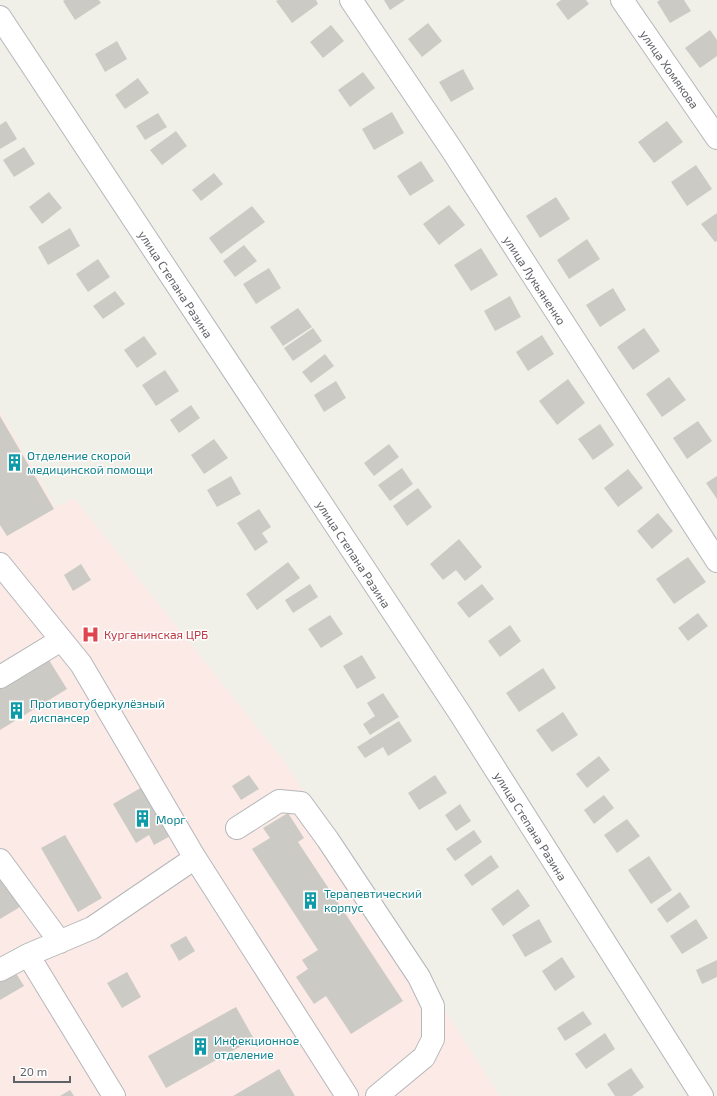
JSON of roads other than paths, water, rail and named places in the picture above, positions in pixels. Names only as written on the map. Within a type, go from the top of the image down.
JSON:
[{"type":"street","name":"улица Лукьяненко","points":[[351,0],[452,150],[717,561]]},
{"type":"street","name":"улица Хомякова","points":[[622,0],[717,138]]},
{"type":"street","name":"улица Степана Разина","points":[[0,17],[461,715],[702,1096]]},
{"type":"street","points":[[0,564],[81,664],[195,858],[347,1096]]},
{"type":"street","points":[[0,677],[61,640]]},
{"type":"street","points":[[237,828],[279,801],[301,803],[328,840],[419,977],[433,1006],[433,1039],[424,1057],[377,1096]]},
{"type":"street","points":[[0,970],[28,955],[92,928],[195,858]]},
{"type":"street","points":[[0,860],[60,942]]},
{"type":"street","points":[[28,955],[114,1096]]},
{"type":"place","name":"Отделение скорой медицинской помощи","points":[[14,462]]},
{"type":"place","name":"Курганинская ЦРБ","points":[[91,634]]},
{"type":"place","name":"Противотуберкулёзный диспансер","points":[[17,710]]},
{"type":"place","name":"Морг","points":[[143,819]]},
{"type":"place","name":"Терапевтический корпус","points":[[311,900]]},
{"type":"place","name":"Инфекционное отделение","points":[[201,1047]]}]
